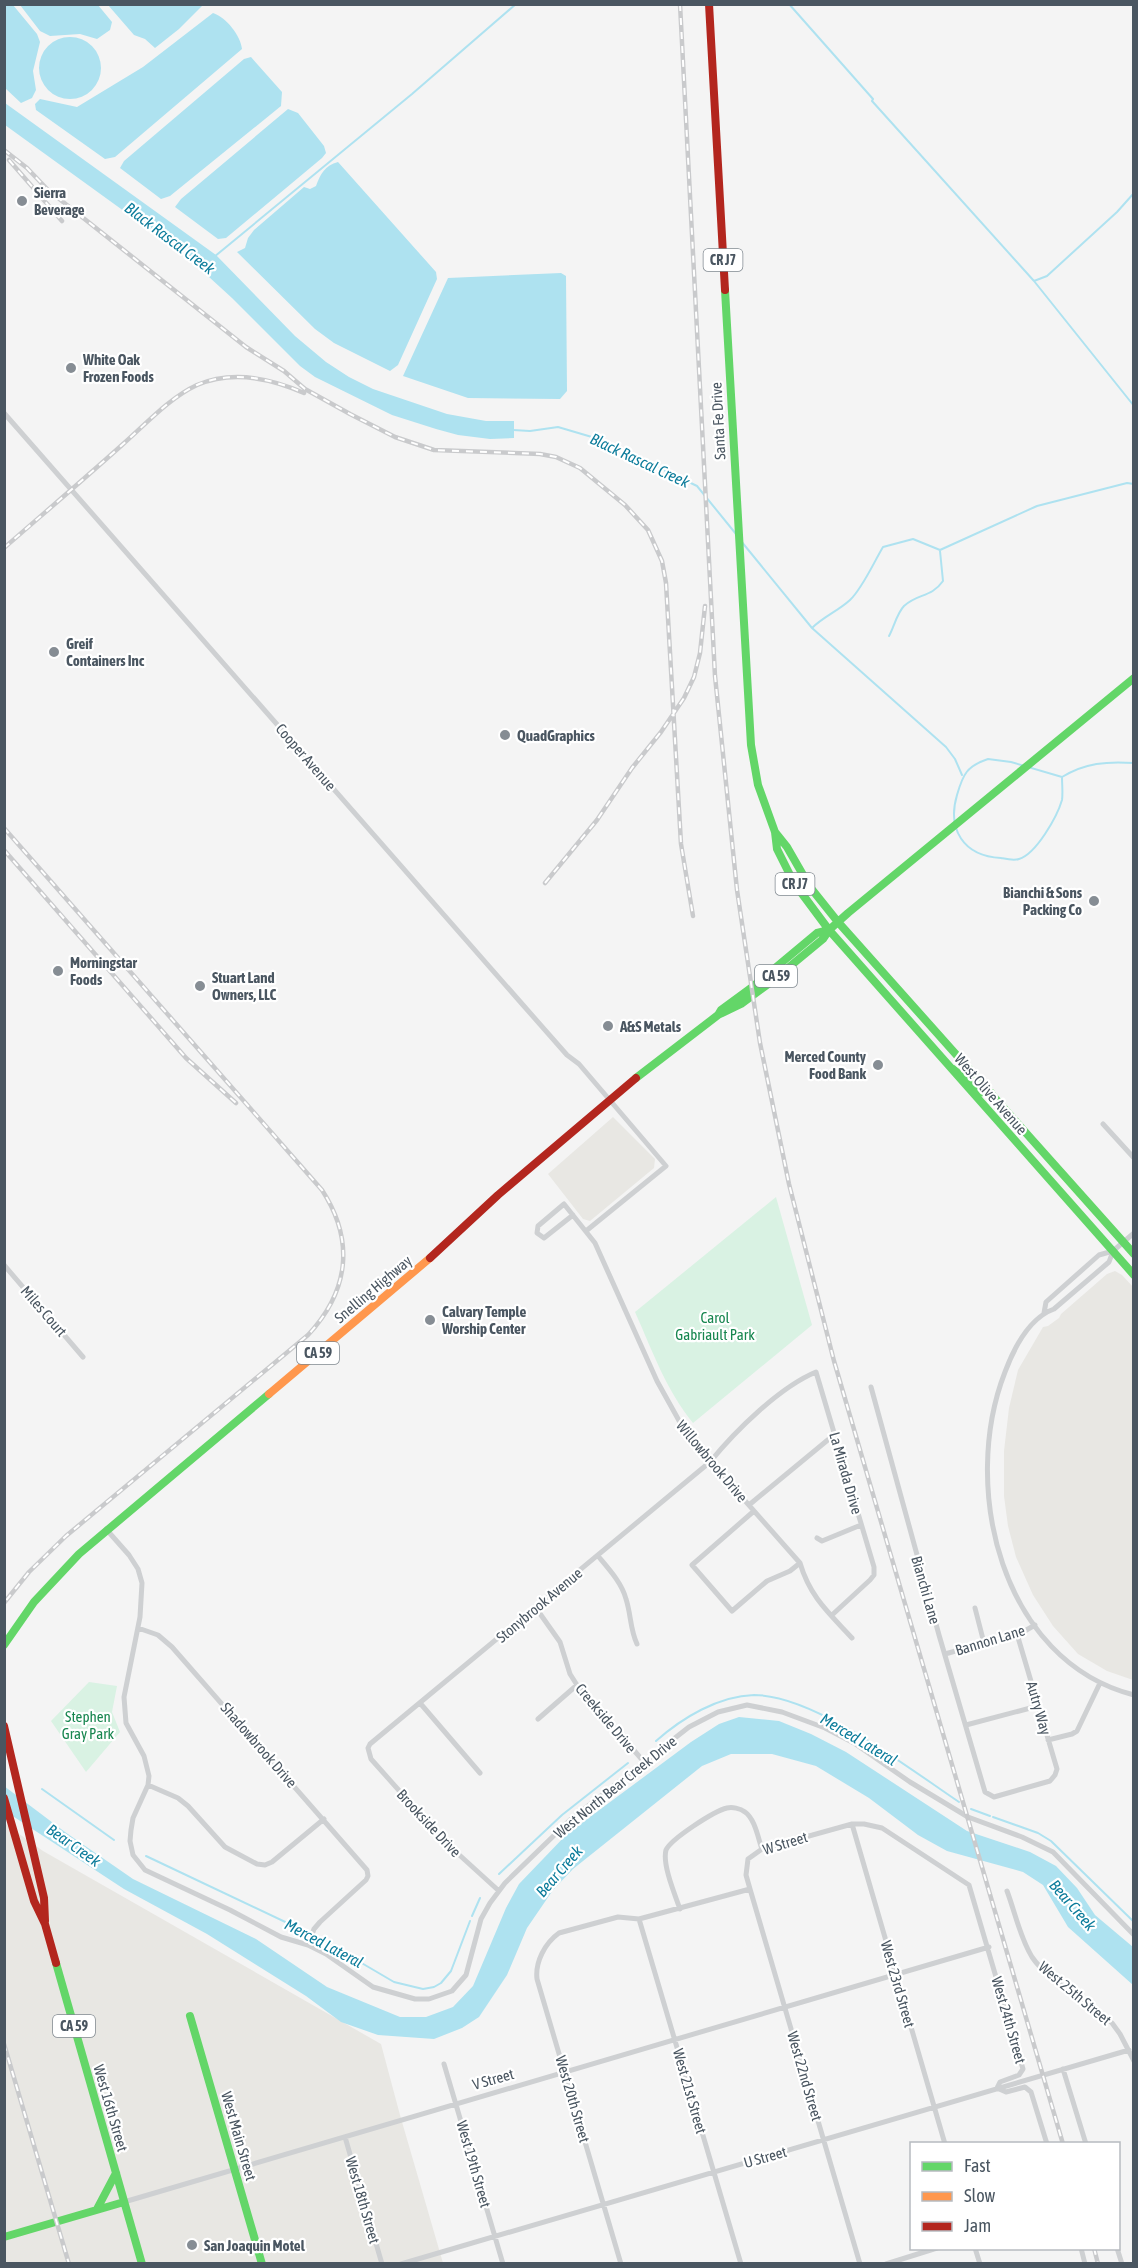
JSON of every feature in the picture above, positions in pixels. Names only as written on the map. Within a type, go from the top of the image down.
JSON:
[{"type":"main road","name":"Santa Fe Drive","points":[[709,4],[751,745],[758,784],[775,832],[777,849],[790,876],[829,930]]},
{"type":"main road","name":"CA 59","points":[[838,922],[1134,678]]},
{"type":"main road","name":"Santa Fe Drive","points":[[775,832],[787,846],[810,887],[838,922]]},
{"type":"main road","name":"Snelling Highway","points":[[4,1645],[52,1580],[106,1529],[411,1275],[498,1195],[610,1099],[718,1015],[721,1010],[817,933],[829,930],[838,922]]},
{"type":"main road","name":"West Olive Avenue","points":[[838,922],[1134,1254]]},
{"type":"main road","name":"West Olive Avenue","points":[[829,930],[1134,1275]]},
{"type":"main road","points":[[951,1069],[960,1071],[981,1094],[991,1093]]},
{"type":"main road","points":[[4,1640],[14,1629]]},
{"type":"main road","name":"West 16th Street","points":[[4,1726],[44,1899],[45,1924]]},
{"type":"main road","name":"West 16th Street","points":[[4,1798],[34,1901],[45,1924],[142,2264]]},
{"type":"main road","name":"West Main Street","points":[[190,2016],[262,2264]]},
{"type":"main road","points":[[97,2210],[116,2173]]},
{"type":"main road","name":"V Street","points":[[4,2237],[124,2202]]},
{"type":"street","name":"Cooper Avenue","points":[[4,413],[523,1005],[610,1099]]},
{"type":"street","points":[[586,1231],[666,1166],[610,1099]]},
{"type":"street","points":[[1102,1124],[1134,1158]]},
{"type":"street","points":[[564,1204],[573,1215],[544,1238],[537,1233],[538,1226],[564,1204]]},
{"type":"street","name":"Willowbrook Drive","points":[[573,1215],[599,1252],[667,1402],[687,1435],[800,1563],[809,1589],[852,1638]]},
{"type":"street","points":[[1134,1233],[1113,1251],[1107,1263],[1054,1309],[1044,1313],[1026,1332],[1010,1359],[996,1397],[990,1428],[987,1476],[995,1536],[1009,1580],[1035,1625],[1061,1656],[1077,1670],[1100,1683],[1134,1695]]},
{"type":"street","points":[[1044,1313],[1046,1302],[1070,1280],[1099,1255],[1113,1251]]},
{"type":"street","name":"Miles Court","points":[[4,1265],[82,1357]]},
{"type":"street","name":"Stonybrook Avenue","points":[[368,1748],[710,1462],[730,1438],[798,1379],[816,1371]]},
{"type":"street","name":"La Mirada Drive","points":[[816,1371],[874,1567],[874,1575],[832,1615]]},
{"type":"street","name":"Bianchi Lane","points":[[871,1388],[985,1792],[994,1797],[1050,1781]]},
{"type":"street","points":[[749,1505],[835,1434]]},
{"type":"street","points":[[754,1511],[692,1565],[732,1611],[767,1581],[790,1571],[800,1563]]},
{"type":"street","points":[[817,1538],[822,1541],[861,1525]]},
{"type":"street","points":[[106,1529],[129,1555],[138,1569],[142,1583],[138,1628],[125,1685],[124,1710],[126,1723],[147,1766],[148,1785],[162,1789],[178,1798],[225,1847],[257,1864],[265,1865],[272,1862],[324,1819]]},
{"type":"street","points":[[598,1556],[616,1579],[626,1597],[630,1630],[637,1644]]},
{"type":"street","name":"Creekside Drive","points":[[536,1608],[556,1635],[577,1685],[645,1763]]},
{"type":"street","points":[[975,1608],[984,1643]]},
{"type":"street","name":"Bannon Lane","points":[[945,1654],[1017,1634],[1035,1625]]},
{"type":"street","name":"Shadowbrook Drive","points":[[138,1628],[158,1635],[172,1647],[363,1865],[368,1876],[363,1884],[324,1917],[314,1929],[308,1945]]},
{"type":"street","name":"Autry Way","points":[[1017,1634],[1057,1769],[1050,1781]]},
{"type":"street","points":[[1048,1740],[1077,1731],[1100,1683]]},
{"type":"street","points":[[538,1719],[577,1685]]},
{"type":"street","points":[[420,1703],[480,1773]]},
{"type":"street","name":"West North Bear Creek Drive","points":[[148,1785],[133,1818],[130,1841],[133,1855],[146,1870],[281,1937],[308,1945],[326,1954],[366,1983],[388,1993],[415,1999],[440,1996],[452,1990],[463,1980],[481,1919],[499,1891],[570,1820],[689,1727],[718,1712],[747,1705],[782,1712],[825,1728],[854,1743],[910,1782],[968,1817],[1022,1837],[1053,1852],[1134,1935]]},
{"type":"street","points":[[966,1725],[1038,1706]]},
{"type":"street","name":"Brookside Drive","points":[[368,1748],[370,1759],[444,1841],[499,1891]]},
{"type":"street","points":[[680,1909],[666,1863],[666,1852],[677,1837],[720,1810],[740,1809],[750,1816],[762,1849]]},
{"type":"street","name":"W Street","points":[[750,1889],[746,1866],[753,1854],[762,1849],[852,1824],[882,1828],[969,1885]]},
{"type":"street","name":"West 23rd Street","points":[[852,1824],[944,2142]]},
{"type":"street","name":"West 24th Street","points":[[969,1885],[1023,2069],[1019,2075],[1000,2082],[998,2088]]},
{"type":"street","points":[[639,1919],[750,1889]]},
{"type":"street","name":"West 22nd Street","points":[[750,1889],[860,2264]]},
{"type":"street","name":"West 25th Street","points":[[1007,1891],[1026,1947],[1034,1959],[1045,1971],[1112,2023],[1134,2061]]},
{"type":"street","name":"West 20th Street","points":[[621,2264],[536,1971],[537,1963],[553,1938],[560,1933],[618,1917],[639,1919]]},
{"type":"street","name":"West 21st Street","points":[[639,1919],[741,2264]]},
{"type":"street","name":"V Street","points":[[124,2202],[988,1947]]},
{"type":"street","name":"U Street","points":[[400,2264],[1129,2050]]},
{"type":"street","name":"West 19th Street","points":[[444,2064],[503,2264]]},
{"type":"street","points":[[1063,2069],[1085,2142]]},
{"type":"street","points":[[998,2088],[1006,2092],[1025,2087],[1031,2092],[1046,2142]]},
{"type":"street","name":"West 18th Street","points":[[345,2137],[382,2264]]},
{"type":"street","points":[[886,2264],[931,2250]]},
{"type":"shaded area","points":[[613,1117],[655,1159],[654,1168],[590,1221],[583,1219],[548,1174]]},
{"type":"shaded area","points":[[1115,1271],[1134,1288],[1133,1680],[1107,1671],[1078,1654],[1053,1626],[1033,1595],[1016,1557],[1008,1526],[1004,1496],[1004,1451],[1009,1408],[1018,1370],[1043,1327],[1059,1318],[1107,1274]]},
{"type":"shaded area","points":[[4,1823],[43,1851],[381,2044],[443,2263],[5,2263]]},
{"type":"green space","name":"Carol Gabriault Park","points":[[776,1197],[812,1325],[693,1423],[667,1383],[635,1312]]},
{"type":"green space","name":"Stephen Gray Park","points":[[89,1682],[117,1686],[112,1712],[120,1732],[86,1772],[51,1721]]},
{"type":"water","points":[[4,5],[13,5],[37,34],[40,42],[33,71],[36,90],[32,98],[21,103],[5,88]]},
{"type":"water","points":[[20,5],[98,5],[112,22],[110,30],[97,39],[80,34],[50,36],[40,31]]},
{"type":"water","points":[[108,5],[203,5],[179,29],[155,48],[145,39],[134,35]]},
{"type":"water","points":[[213,13],[223,18],[232,28],[239,38],[242,49],[115,157],[105,159],[36,110],[35,104],[40,99],[77,107],[143,67]]},
{"type":"water","points":[[64,37],[76,37],[92,46],[99,56],[101,68],[99,80],[92,90],[76,99],[64,99],[53,94],[44,85],[39,74],[39,62],[44,51],[53,42]]},
{"type":"water","points":[[251,57],[282,92],[281,106],[170,196],[161,199],[120,168],[124,161],[244,59]]},
{"type":"water","points":[[5,103],[216,255],[295,336],[326,362],[373,389],[447,414],[486,421],[514,421],[514,438],[490,439],[458,435],[436,429],[392,415],[315,377],[300,366],[186,256],[5,125]]},
{"type":"water","points":[[288,109],[298,113],[324,146],[326,153],[322,158],[226,238],[218,239],[175,207],[181,199]]},
{"type":"water","points":[[338,162],[436,272],[437,279],[398,365],[390,371],[334,343],[315,329],[237,252],[245,248],[254,230],[304,187],[310,189],[316,186],[324,171],[330,165]]},
{"type":"water","points":[[561,273],[566,276],[567,391],[560,399],[468,398],[403,376],[448,278]]},
{"type":"water","name":"Bear Creek","points":[[739,1717],[779,1721],[811,1734],[846,1752],[967,1831],[1030,1852],[1056,1866],[1077,1888],[1095,1915],[1133,1947],[1133,1985],[1068,1927],[1043,1885],[1023,1872],[947,1851],[918,1835],[869,1798],[816,1766],[772,1754],[731,1754],[702,1766],[573,1869],[553,1890],[527,1928],[507,1975],[479,2017],[462,2028],[434,2039],[378,2035],[341,2022],[306,1996],[207,1934],[124,1889],[5,1811],[4,1786],[133,1879],[256,1939],[327,1987],[400,2017],[426,2017],[453,2007],[473,1986],[506,1908],[519,1884],[567,1834],[691,1742],[719,1724]]},
{"type":"waterway","points":[[214,257],[412,94],[516,4]]},
{"type":"waterway","points":[[789,4],[873,99],[872,101],[1034,281],[1134,406]]},
{"type":"waterway","points":[[1034,281],[1047,276],[1117,212],[1134,193]]},
{"type":"waterway","name":"Black Rascal Creek","points":[[513,430],[530,431],[558,427],[602,440],[697,486],[736,534]]},
{"type":"waterway","points":[[812,628],[854,595],[883,547],[913,539],[940,550],[1037,506],[1127,483],[1134,484]]},
{"type":"waterway","name":"Black Rascal Creek","points":[[741,541],[812,628],[946,747],[955,759],[962,775]]},
{"type":"waterway","points":[[889,636],[904,606],[934,590],[943,581],[940,551]]},
{"type":"waterway","points":[[988,759],[1011,762],[1062,777],[1062,800],[1056,816],[1039,843],[1026,856],[1019,859],[1010,860],[977,852],[961,838],[957,829],[954,807],[961,782],[971,768],[988,759]]},
{"type":"waterway","name":"Black Rascal Creek","points":[[1062,777],[1096,764],[1134,763]]},
{"type":"waterway","name":"Merced Lateral","points":[[656,1741],[677,1724],[727,1699],[754,1695],[778,1698],[805,1707],[860,1736],[959,1802]]},
{"type":"waterway","name":"Merced Lateral","points":[[499,1874],[562,1815],[628,1763]]},
{"type":"waterway","name":"Merced Lateral","points":[[42,1789],[114,1840]]},
{"type":"waterway","name":"Merced Lateral","points":[[971,1809],[990,1816]]},
{"type":"waterway","name":"Merced Lateral","points":[[993,1817],[1038,1833],[1051,1841],[1134,1922]]},
{"type":"waterway","name":"Merced Lateral","points":[[146,1856],[319,1938],[394,1982],[423,1989],[441,1983],[451,1971],[470,1921]]},
{"type":"waterway","name":"Merced Lateral","points":[[472,1916],[480,1898]]},
{"type":"railway","points":[[680,4],[715,676],[737,890],[760,1043],[789,1184],[834,1361],[1062,2142]]},
{"type":"railway","points":[[4,150],[27,168],[48,190],[246,347],[284,371],[305,389],[395,437],[434,450],[540,454],[556,457],[580,468],[625,505],[648,530],[662,561],[666,583],[681,844],[693,916]]},
{"type":"railway","points":[[9,160],[62,221]]},
{"type":"railway","points":[[4,548],[167,404],[187,390],[210,380],[237,377],[278,383],[304,393]]},
{"type":"railway","points":[[545,883],[597,820],[684,698],[694,677],[700,653],[705,606]]},
{"type":"railway","points":[[4,828],[322,1190],[333,1209],[340,1228],[343,1247],[343,1265],[332,1301],[308,1335],[66,1536],[29,1572],[4,1603]]},
{"type":"railway","points":[[4,850],[186,1058],[236,1103]]},
{"type":"railway","points":[[4,2044],[69,2264]]},
{"type":"railway","points":[[1094,2250],[1098,2264]]},
{"type":"traffic: fast","points":[[725,290],[751,745],[758,785],[775,832],[777,849],[794,883],[829,930]]},
{"type":"traffic: fast","points":[[718,1015],[741,1004],[771,982],[823,939],[829,930],[848,913],[1134,678]]},
{"type":"traffic: fast","points":[[775,832],[787,847],[810,887],[838,922]]},
{"type":"traffic: fast","points":[[838,922],[1134,1254]]},
{"type":"traffic: fast","points":[[829,930],[1134,1275]]},
{"type":"traffic: fast","points":[[636,1078],[718,1015],[721,1010],[817,933],[829,930]]},
{"type":"traffic: fast","points":[[953,1069],[981,1092],[991,1093]]},
{"type":"traffic: fast","points":[[4,1645],[34,1602],[79,1554],[269,1394]]},
{"type":"traffic: fast","points":[[56,1963],[142,2264]]},
{"type":"traffic: fast","points":[[190,2016],[262,2264]]},
{"type":"traffic: fast","points":[[97,2209],[116,2173]]},
{"type":"traffic: fast","points":[[4,2237],[124,2202]]},
{"type":"traffic: slow","points":[[269,1394],[430,1258]]},
{"type":"traffic: jam","points":[[709,4],[725,290]]},
{"type":"traffic: jam","points":[[430,1258],[498,1195],[636,1078]]},
{"type":"traffic: jam","points":[[4,1726],[44,1898],[45,1921]]},
{"type":"traffic: jam","points":[[4,1798],[34,1901],[45,1924],[56,1963]]},
{"type":"place","name":"Sierra Beverage","points":[[22,201]]},
{"type":"place","name":"White Oak Frozen Foods","points":[[71,368]]},
{"type":"place","name":"Greif Containers Inc","points":[[54,652]]},
{"type":"place","name":"QuadGraphics","points":[[505,735]]},
{"type":"place","name":"Bianchi & Sons Packing Co","points":[[1094,901]]},
{"type":"place","name":"Morningstar Foods","points":[[58,971]]},
{"type":"place","name":"Stuart Land Owners, LLC","points":[[200,986]]},
{"type":"place","name":"A&S Metals","points":[[608,1026]]},
{"type":"place","name":"Merced County Food Bank","points":[[878,1065]]},
{"type":"place","name":"Calvary Temple Worship Center","points":[[430,1320]]},
{"type":"place","name":"San Joaquin Motel","points":[[192,2245]]}]
